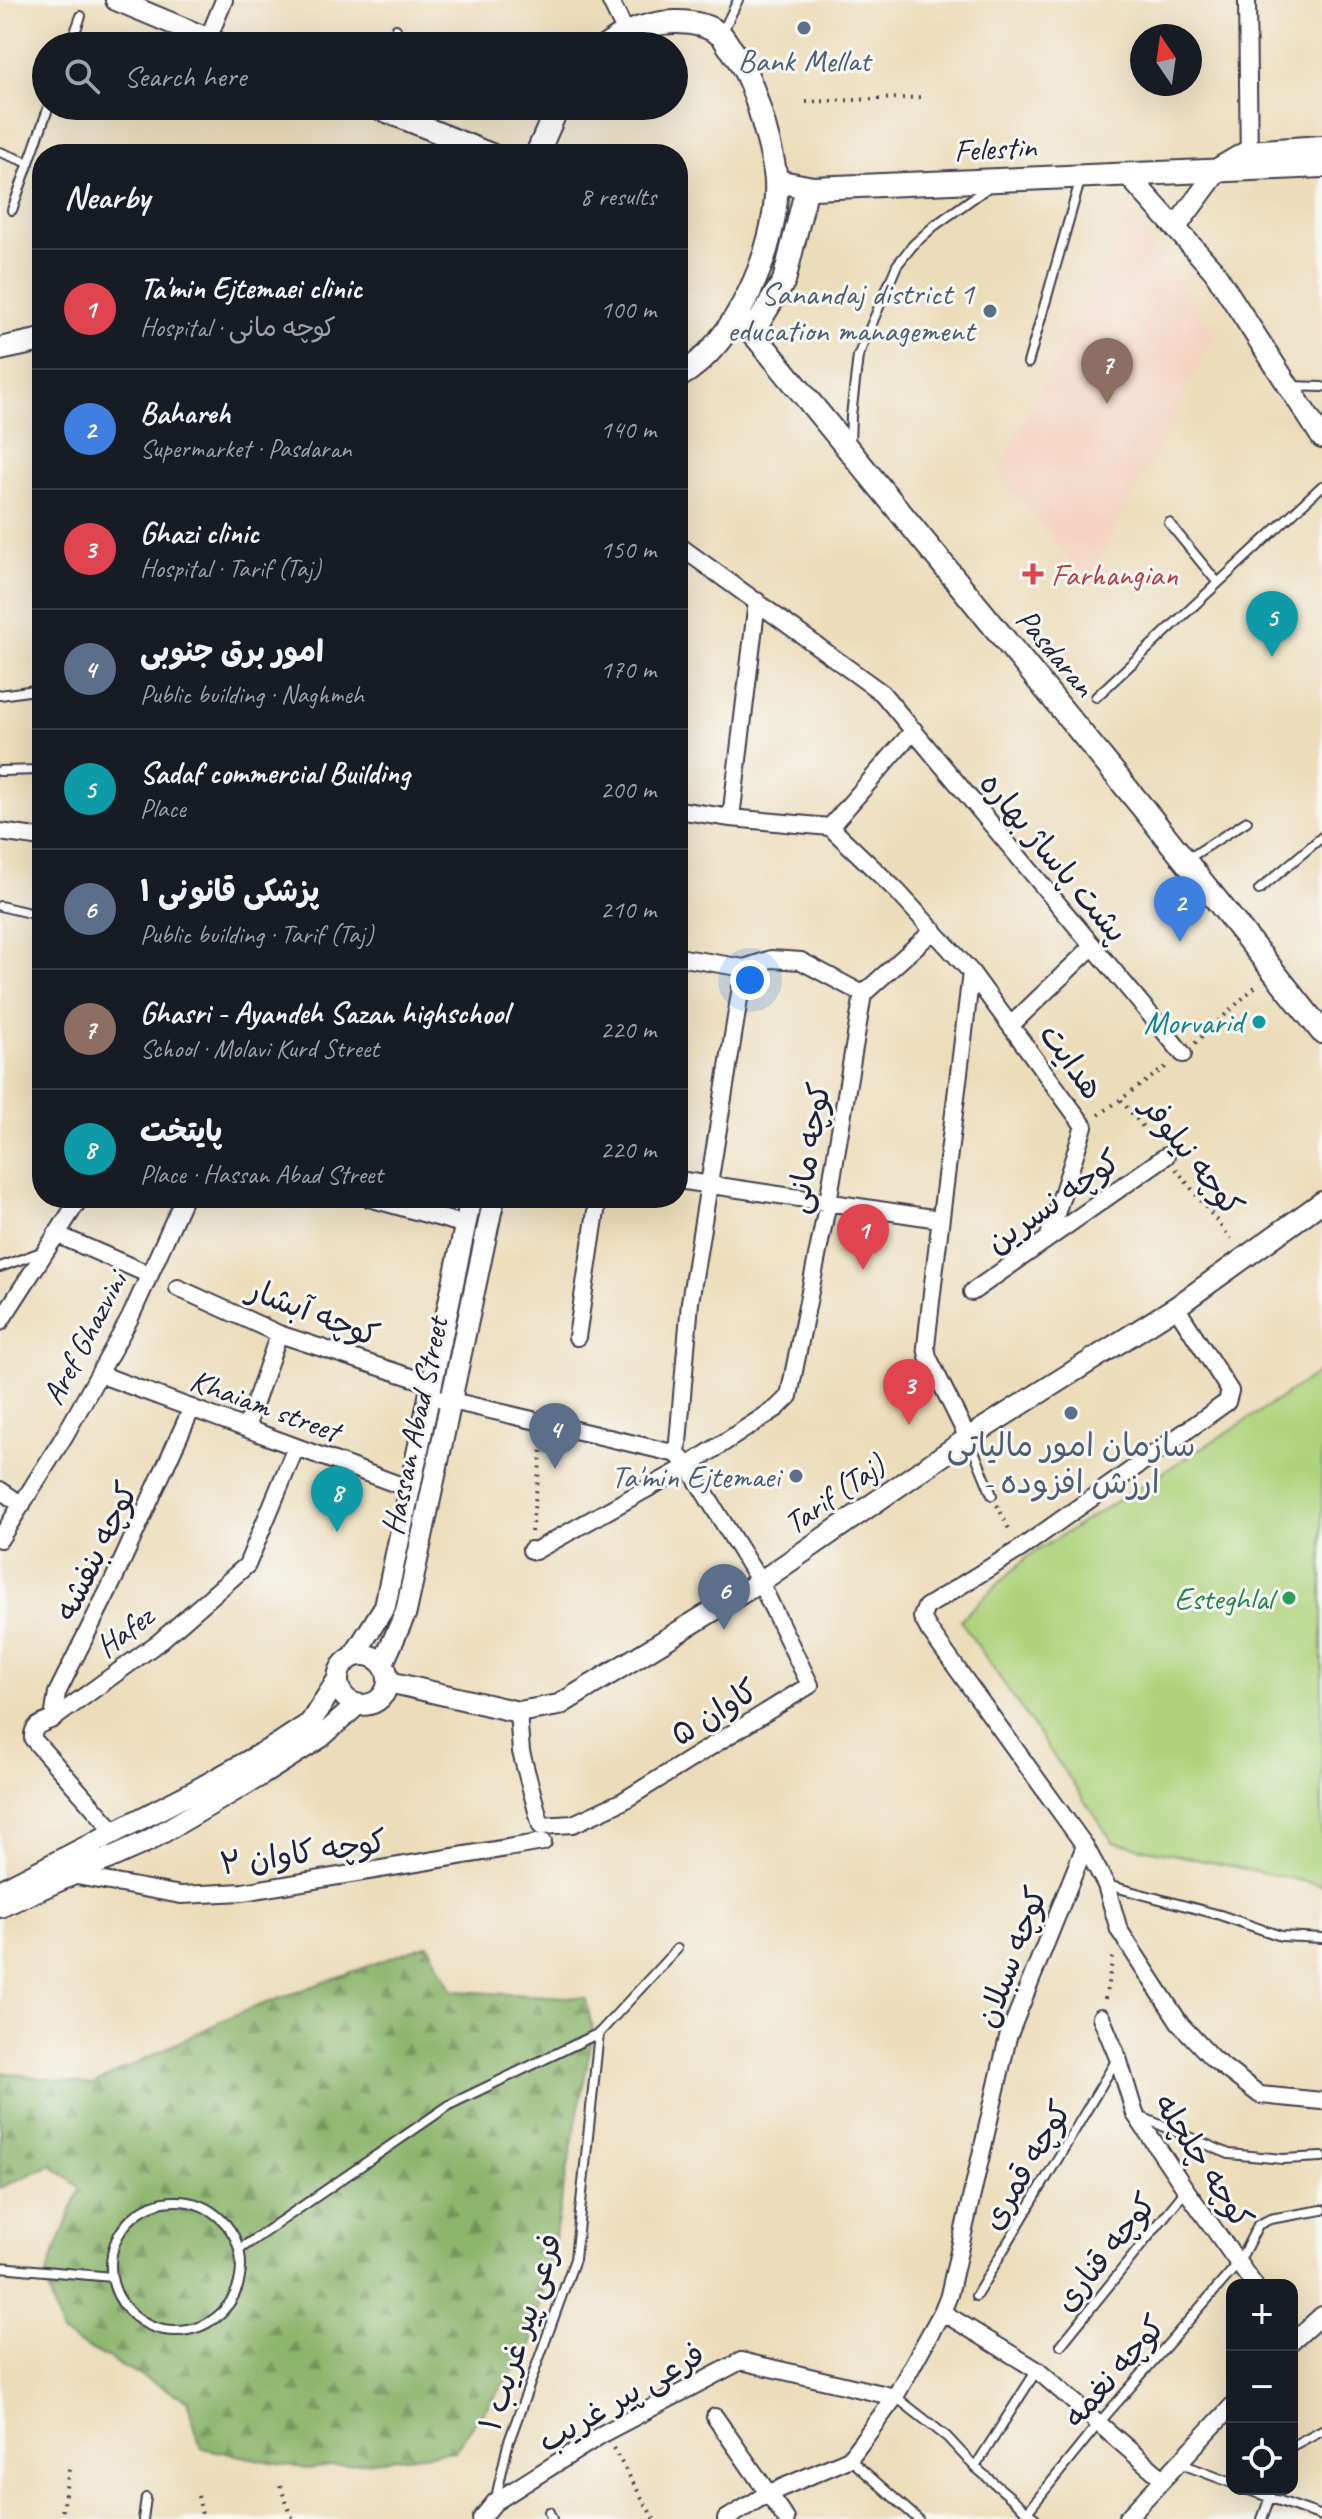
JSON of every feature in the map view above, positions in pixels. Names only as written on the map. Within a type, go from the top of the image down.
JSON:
[{"type":"main road","points":[[630,32],[672,21],[698,25],[721,36],[751,81],[776,181],[773,219],[745,324]]},
{"type":"main road","points":[[541,144],[552,120]]},
{"type":"main road","points":[[1249,161],[1322,147]]},
{"type":"main road","points":[[1249,161],[1322,166]]},
{"type":"main road","name":"Felestin","points":[[776,181],[807,187],[1081,176],[1218,170],[1249,161]]},
{"type":"main road","points":[[688,372],[745,324],[784,281],[807,187]]},
{"type":"main road","name":"Pasdaran","points":[[745,324],[1322,1032]]},
{"type":"main road","points":[[0,349],[32,342]]},
{"type":"street","points":[[116,0],[193,32]]},
{"type":"street","points":[[219,32],[224,0]]},
{"type":"street","points":[[610,0],[626,32]]},
{"type":"street","points":[[1247,0],[1249,161]]},
{"type":"street","points":[[407,120],[465,144]]},
{"type":"street","points":[[1176,227],[1218,170]]},
{"type":"street","points":[[1127,174],[1214,271],[1322,438]]},
{"type":"street","name":"پشت پاساژ بهاره","points":[[688,552],[882,693],[1183,1054]]},
{"type":"street","points":[[731,818],[757,601]]},
{"type":"street","points":[[688,812],[830,827],[914,730]]},
{"type":"street","name":"هدایت","points":[[830,827],[897,891],[971,972],[1084,1126],[1048,1239]]},
{"type":"street","points":[[0,832],[32,837]]},
{"type":"street","points":[[688,959],[744,968],[771,959],[801,961],[863,994],[934,930]]},
{"type":"street","points":[[1011,1025],[1092,947]]},
{"type":"street","points":[[744,968],[690,1302],[682,1460],[760,1582]]},
{"type":"street","points":[[968,1438],[926,1347],[971,972]]},
{"type":"street","name":"کوچه مانی","points":[[682,1460],[784,1403],[789,1396],[828,1202],[863,994]]},
{"type":"street","name":"کوچه نسرین","points":[[972,1292],[1166,1156]]},
{"type":"street","points":[[688,1182],[939,1219]]},
{"type":"street","name":"Tarif (Taj)","points":[[386,1673],[518,1712],[559,1705],[760,1582],[968,1438],[1176,1307],[1322,1202]]},
{"type":"street","points":[[0,1322],[73,1208]]},
{"type":"street","name":"Aref Ghazvini","points":[[0,1539],[130,1318],[180,1208]]},
{"type":"street","points":[[405,1208],[466,1225]]},
{"type":"street","name":"Hassan Abad Street","points":[[386,1673],[406,1612],[437,1393],[469,1208]]},
{"type":"street","name":"Hassan Abad Street","points":[[353,1657],[385,1606],[410,1489],[491,1208]]},
{"type":"street","points":[[577,1337],[596,1208]]},
{"type":"street","points":[[56,1234],[150,1275]]},
{"type":"street","name":"کوچه آبشار","points":[[178,1288],[279,1334],[437,1393],[682,1460]]},
{"type":"street","points":[[1176,1307],[1230,1391],[1227,1402],[1020,1549],[926,1607],[922,1617],[1085,1846],[1106,1885],[1119,1930],[1181,2025],[1213,2059],[1260,2095],[1322,2101]]},
{"type":"street","points":[[246,1428],[279,1334]]},
{"type":"street","name":"Khaiam street","points":[[99,1374],[410,1489]]},
{"type":"street","name":"کوچه بنفشه","points":[[53,1719],[57,1693],[113,1581],[192,1408]]},
{"type":"street","name":"Hafez","points":[[115,1832],[33,1739],[32,1730],[53,1719],[159,1642],[247,1565],[296,1447]]},
{"type":"street","points":[[531,1550],[535,1551],[682,1460]]},
{"type":"street","points":[[0,1490],[22,1505]]},
{"type":"street","name":"کاوان ۵","points":[[542,1834],[573,1824],[623,1801],[810,1685],[760,1582]]},
{"type":"street","points":[[0,1891],[193,1792],[310,1723],[338,1679],[340,1670],[353,1657],[369,1656],[386,1673],[382,1698],[366,1706],[347,1700],[340,1690],[338,1679]]},
{"type":"street","points":[[0,1907],[148,1841],[321,1737],[357,1705]]},
{"type":"street","points":[[518,1712],[521,1752],[542,1834]]},
{"type":"street","name":"کوچه کاوان ۲","points":[[71,1875],[181,1895],[243,1892],[542,1834]]},
{"type":"street","name":"کوچه سبلان","points":[[849,2459],[895,2397],[949,2295],[1008,2037],[1085,1846]]},
{"type":"street","name":"کوچه چلچله","points":[[1101,2017],[1118,2058],[1135,2114],[1249,2279]]},
{"type":"street","points":[[942,2312],[1037,2370],[1163,2479]]},
{"type":"street","points":[[1298,2334],[1322,2315]]},
{"type":"street","name":"فرعی پیر غریب","points":[[481,2519],[495,2502],[604,2433],[741,2361],[895,2397]]},
{"type":"street","points":[[1126,2519],[1226,2412]]},
{"type":"street","points":[[715,2417],[786,2519]]},
{"type":"street","points":[[726,2519],[767,2494],[849,2459]]},
{"type":"lane","points":[[721,36],[738,0]]},
{"type":"lane","points":[[75,32],[81,16]]},
{"type":"lane","points":[[36,144],[44,120]]},
{"type":"lane","points":[[0,152],[29,163]]},
{"type":"lane","points":[[12,210],[32,154]]},
{"type":"lane","points":[[1028,363],[1081,176]]},
{"type":"lane","points":[[850,453],[858,356],[897,265],[934,226],[1000,179]]},
{"type":"lane","points":[[1289,386],[1322,387]]},
{"type":"lane","points":[[1096,697],[1322,486]]},
{"type":"lane","points":[[1169,523],[1218,583]]},
{"type":"lane","points":[[0,695],[32,690]]},
{"type":"lane","points":[[0,771],[32,770]]},
{"type":"lane","points":[[1185,861],[1247,821]]},
{"type":"lane","points":[[1259,890],[1322,837]]},
{"type":"lane","points":[[0,906],[32,914]]},
{"type":"lane","points":[[0,1267],[46,1250]]},
{"type":"lane","points":[[968,1438],[992,1495]]},
{"type":"lane","points":[[1106,1885],[1220,1915],[1281,1936],[1322,1938]]},
{"type":"lane","points":[[240,2249],[451,2104],[599,2033],[677,1949]]},
{"type":"lane","name":"فرعی پیر غریب ۱","points":[[495,2502],[508,2444],[575,2259],[599,2033]]},
{"type":"lane","name":"کوچه قمری","points":[[976,2296],[1118,2058]]},
{"type":"lane","points":[[1135,2114],[1229,2154],[1283,2159],[1322,2157]]},
{"type":"lane","name":"کوچه قناری","points":[[1061,2345],[1186,2190]]},
{"type":"lane","points":[[174,2200],[196,2203],[216,2213],[231,2229],[240,2249],[242,2270],[237,2290],[226,2309],[210,2322],[190,2330],[169,2331],[149,2325],[131,2313],[118,2297],[112,2277],[112,2255],[119,2234],[133,2217],[152,2205],[174,2200]]},
{"type":"lane","name":"کوچه نغمه","points":[[1028,2511],[1099,2423],[1238,2264],[1258,2225],[1270,2219],[1322,2210]]},
{"type":"lane","points":[[0,2267],[112,2277]]},
{"type":"lane","points":[[975,2467],[1037,2370]]},
{"type":"lane","points":[[895,2397],[947,2437],[975,2467],[1036,2519]]},
{"type":"lane","points":[[1298,2443],[1322,2430]]},
{"type":"lane","points":[[849,2459],[918,2519]]},
{"type":"lane","points":[[1179,2463],[1226,2481]]},
{"type":"lane","points":[[1262,2519],[1272,2495]]},
{"type":"lane","points":[[1274,2495],[1322,2516]]},
{"type":"lane","points":[[143,2519],[146,2498]]},
{"type":"path","points":[[806,102],[926,97]]},
{"type":"path","name":"کوچه نیلوفر","points":[[1121,1100],[1231,1239]]},
{"type":"path","points":[[531,1550],[546,1423]]},
{"type":"path","points":[[992,1495],[1020,1549]]},
{"type":"path","points":[[1101,2017],[1119,1930]]},
{"type":"path","points":[[604,2433],[654,2519]]},
{"type":"path","points":[[61,2519],[69,2469]]},
{"type":"path","points":[[280,2486],[293,2519]]},
{"type":"path","points":[[198,2496],[203,2519]]},
{"type":"shaded area","points":[[1130,218],[1216,335],[1088,583],[997,472]]},
{"type":"green space","points":[[1322,1370],[1322,1885],[1113,1842],[960,1620],[1027,1557]]},
{"type":"green space","points":[[428,1944],[453,1991],[586,1998],[593,2033],[531,2347],[454,2451],[307,2469],[201,2448],[187,2400],[62,2334],[45,2278],[80,2188],[51,2165],[0,2188],[0,2072],[92,2085],[234,2015]]},
{"type":"place","name":"Bank Mellat","points":[[804,28]]},
{"type":"place","name":"Sanandaj district 1 education management","points":[[990,311]]},
{"type":"place","name":"Ghasri - Ayandeh Sazan highschool","points":[[1107,404]]},
{"type":"place","name":"Farhangian","points":[[1033,574]]},
{"type":"place","name":"Sadaf commercial Building","points":[[1272,657]]},
{"type":"place","name":"Bahareh","points":[[1180,942]]},
{"type":"place","name":"Morvarid","points":[[1259,1022]]},
{"type":"place","name":"Ta'min Ejtemaei clinic","points":[[863,1270]]},
{"type":"place","name":"سازمان امور مالیاتی - ارزش افزوده","points":[[1071,1413]]},
{"type":"place","name":"Ghazi clinic","points":[[909,1425]]},
{"type":"place","name":"امور برق جنوبی","points":[[555,1469]]},
{"type":"place","name":"Ta'min Ejtemaei","points":[[796,1476]]},
{"type":"place","name":"پایتخت","points":[[337,1532]]},
{"type":"place","name":"Esteghlal","points":[[1289,1598]]},
{"type":"place","name":"پزشکی قانونی ۱","points":[[724,1630]]}]
